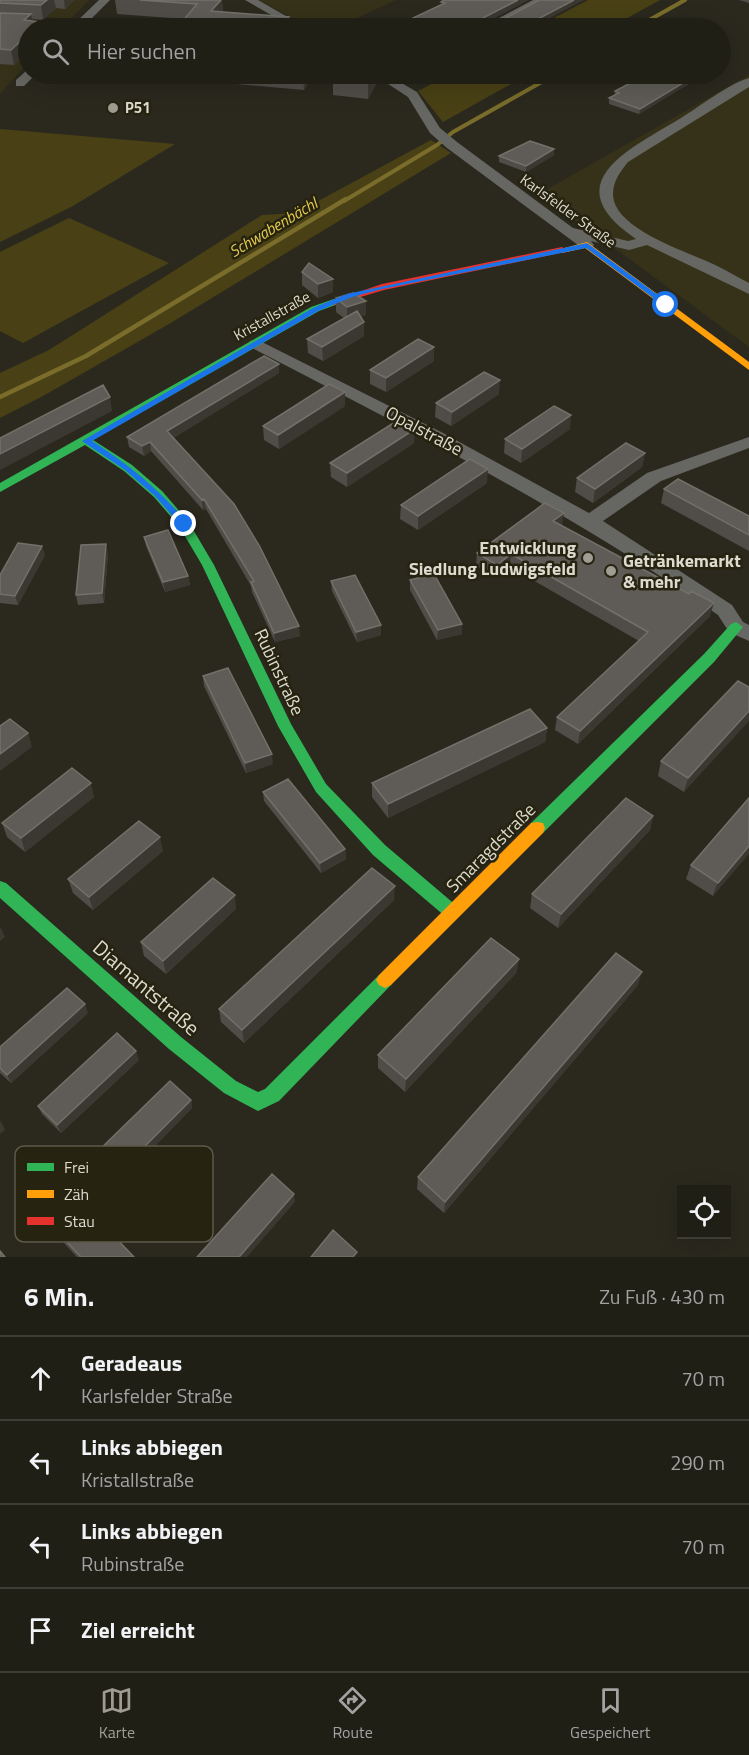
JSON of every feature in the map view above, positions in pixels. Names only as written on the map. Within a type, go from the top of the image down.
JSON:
[{"type":"street","points":[[86,18],[105,0]]},
{"type":"street","points":[[250,0],[283,18]]},
{"type":"street","points":[[506,18],[541,0]]},
{"type":"street","points":[[0,22],[18,23]]},
{"type":"street","points":[[749,82],[635,149],[615,167],[605,191],[608,207],[621,223],[647,240],[712,269],[749,289]]},
{"type":"street","name":"Karlsfelder Straße","points":[[400,84],[413,95],[435,130],[452,145],[749,367]]},
{"type":"street","points":[[568,231],[630,246],[647,240]]},
{"type":"street","name":"Kristallstraße","points":[[0,488],[87,441],[315,309],[349,296],[587,245]]},
{"type":"street","name":"Opalstraße","points":[[256,344],[590,521],[725,610],[742,630]]},
{"type":"street","name":"Rubinstraße","points":[[87,441],[128,468],[158,494],[184,524],[208,565],[285,726],[321,788],[379,850],[452,912]]},
{"type":"street","points":[[590,521],[654,477],[749,442]]},
{"type":"street","name":"Smaragdstraße","points":[[272,1095],[452,912],[709,658],[742,630]]},
{"type":"street","name":"Diamantstraße","points":[[0,888],[166,1035],[230,1087],[258,1102],[272,1095]]},
{"type":"shaded area","points":[[0,0],[89,0],[72,18],[0,14]]},
{"type":"shaded area","points":[[259,0],[396,0],[357,18],[292,18]]},
{"type":"shaded area","points":[[588,0],[660,0],[627,18],[554,18]]},
{"type":"shaded area","points":[[0,31],[18,32],[18,74],[0,94]]},
{"type":"shaded area","points":[[749,75],[749,347],[601,238],[537,195]]},
{"type":"shaded area","points":[[432,84],[511,84],[443,122],[418,91]]},
{"type":"shaded area","points":[[0,129],[175,144],[73,206],[0,242]]},
{"type":"shaded area","points":[[431,140],[451,153],[169,324],[0,418],[0,373],[49,350],[262,215],[296,213]]},
{"type":"shaded area","points":[[69,218],[169,263],[23,343],[0,331],[0,252]]},
{"type":"building","points":[[0,0],[47,0],[41,5],[0,3]]},
{"type":"building","points":[[140,0],[221,0],[211,11],[289,17],[185,18],[197,4]]},
{"type":"building","points":[[444,0],[518,0],[483,18],[413,18],[445,3],[441,2]]},
{"type":"building","points":[[539,0],[574,0],[540,18],[506,18]]},
{"type":"building","points":[[0,13],[31,14],[26,18],[18,18],[18,43],[11,50],[0,49]]},
{"type":"building","points":[[629,84],[681,84],[640,109],[609,98],[619,93],[615,91]]},
{"type":"building","points":[[530,141],[554,149],[526,166],[499,156]]},
{"type":"building","points":[[309,263],[333,279],[318,284],[302,272]]},
{"type":"building","points":[[353,293],[366,301],[347,307],[336,298]]},
{"type":"building","points":[[357,311],[364,322],[322,347],[307,339]]},
{"type":"building","points":[[418,339],[434,347],[386,378],[370,370]]},
{"type":"building","points":[[264,356],[279,364],[167,431],[234,504],[260,547],[299,626],[274,633],[251,582],[254,581],[204,499],[202,500],[150,442],[142,446],[127,437]]},
{"type":"building","points":[[484,372],[500,380],[452,412],[436,403]]},
{"type":"building","points":[[329,384],[345,392],[278,435],[263,426]]},
{"type":"building","points":[[103,385],[110,397],[0,454],[0,438]]},
{"type":"building","points":[[554,406],[571,415],[522,449],[505,439]]},
{"type":"building","points":[[398,420],[415,429],[347,473],[330,463]]},
{"type":"building","points":[[626,443],[645,453],[595,489],[577,478]]},
{"type":"building","points":[[470,459],[488,469],[418,516],[401,505]]},
{"type":"building","points":[[678,479],[749,516],[749,535],[664,489]]},
{"type":"building","points":[[545,503],[564,513],[553,521],[689,594],[691,591],[714,603],[580,731],[557,717],[648,632],[511,554],[497,565],[477,553]]},
{"type":"building","points":[[168,530],[188,576],[163,582],[144,537]]},
{"type":"building","points":[[18,543],[42,546],[15,596],[0,594],[0,575]]},
{"type":"building","points":[[106,544],[102,593],[76,595],[81,545]]},
{"type":"building","points":[[434,574],[462,624],[438,630],[410,580]]},
{"type":"building","points":[[355,575],[381,625],[356,632],[331,581]]},
{"type":"building","points":[[228,668],[272,754],[245,763],[203,676]]},
{"type":"building","points":[[738,681],[749,687],[749,711],[688,778],[661,761]]},
{"type":"building","points":[[530,709],[547,728],[388,804],[372,783]]},
{"type":"building","points":[[10,719],[28,733],[0,754],[0,726]]},
{"type":"building","points":[[72,768],[91,783],[21,838],[2,823]]},
{"type":"building","points":[[288,779],[345,849],[320,863],[263,792]]},
{"type":"building","points":[[626,798],[653,816],[561,914],[532,894]]},
{"type":"building","points":[[749,798],[749,846],[718,883],[691,865]]},
{"type":"building","points":[[139,821],[160,837],[89,897],[68,879]]},
{"type":"building","points":[[372,868],[395,886],[242,1030],[219,1009]]},
{"type":"building","points":[[213,878],[235,895],[163,961],[141,942]]},
{"type":"building","points":[[491,938],[519,959],[406,1079],[378,1055]]},
{"type":"building","points":[[616,953],[642,972],[445,1202],[418,1177]]},
{"type":"building","points":[[67,988],[85,1004],[7,1075],[0,1068],[0,1047]]},
{"type":"building","points":[[117,1033],[136,1051],[57,1125],[38,1106]]},
{"type":"building","points":[[170,1081],[191,1100],[145,1146],[103,1146]]},
{"type":"building","points":[[272,1174],[294,1194],[239,1257],[197,1257],[213,1242]]},
{"type":"building","points":[[333,1230],[357,1252],[353,1257],[311,1257]]},
{"type":"building","points":[[67,1242],[120,1242],[134,1257],[81,1257]]},
{"type":"waterway","name":"Schwabenbächl","points":[[653,18],[685,0]]},
{"type":"waterway","name":"Schwabenbächl","points":[[344,201],[437,145],[453,132],[538,84]]},
{"type":"waterway","name":"Schwabenbächl","points":[[0,397],[86,356],[346,199]]},
{"type":"traffic: fast","points":[[0,488],[315,309],[334,302]]},
{"type":"traffic: fast","points":[[87,441],[128,468],[158,494],[184,524],[208,565],[285,726],[321,788],[379,850],[452,912]]},
{"type":"traffic: fast","points":[[537,828],[709,658],[736,627]]},
{"type":"traffic: fast","points":[[0,888],[175,1043],[230,1087],[258,1102],[272,1095],[385,980]]},
{"type":"traffic: slow","points":[[562,250],[587,245],[749,367]]},
{"type":"traffic: slow","points":[[385,980],[537,828]]},
{"type":"traffic: jam","points":[[334,302],[382,287],[562,250]]},
{"type":"place","name":"P51","points":[[113,108]]},
{"type":"place","name":"Entwicklung Siedlung Ludwigsfeld","points":[[588,558]]},
{"type":"place","name":"Getränkemarkt & mehr","points":[[611,571]]},
{"type":"route","points":[[184,524],[158,494],[128,468],[87,441],[315,309],[382,287],[587,245],[666,305]]}]
